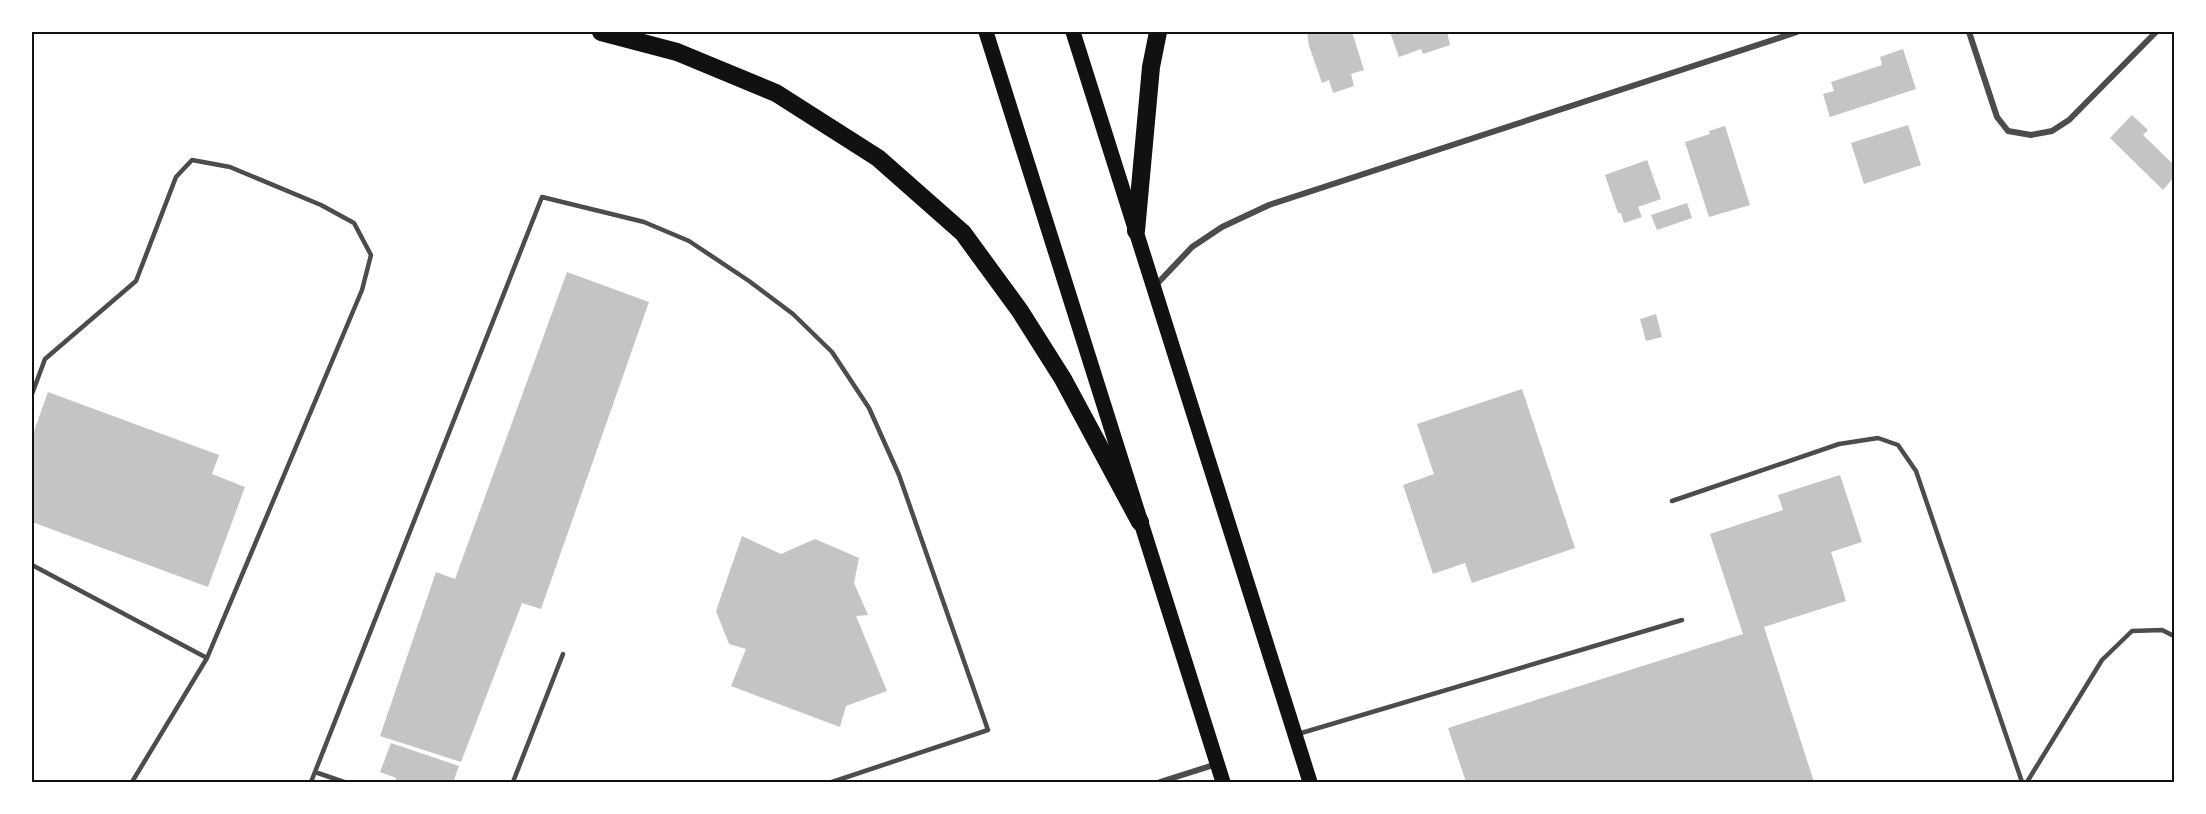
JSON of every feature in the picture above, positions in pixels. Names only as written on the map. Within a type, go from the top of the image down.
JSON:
[{"type":"highway","points":[[602,32],[677,52],[776,93],[878,158],[963,233],[1020,311],[1063,379],[1140,522]]},
{"type":"highway","points":[[1136,231],[1151,68],[1158,32]]},
{"type":"main road","points":[[986,32],[1223,783]]},
{"type":"main road","points":[[1073,32],[1310,783]]},
{"type":"street","points":[[1153,288],[1192,247],[1222,227],[1269,205],[1797,32]]},
{"type":"street","points":[[1969,32],[1997,117],[2008,131],[2031,135],[2052,131],[2068,120],[2156,32]]},
{"type":"street","points":[[1160,783],[1217,764]]},
{"type":"lane","points":[[32,394],[45,359],[136,281],[176,177],[192,160],[230,167],[321,205],[354,223],[371,255],[362,290],[207,658],[132,783]]},
{"type":"lane","points":[[311,783],[542,197],[644,222],[689,241],[793,314],[832,352],[869,408],[899,475],[988,730],[832,783]]},
{"type":"lane","points":[[1672,501],[1839,444],[1878,438],[1898,445],[1916,471],[2022,783]]},
{"type":"lane","points":[[32,565],[207,658]]},
{"type":"lane","points":[[1295,734],[1682,620]]},
{"type":"lane","points":[[2027,783],[2102,660],[2132,631],[2162,630],[2175,636]]},
{"type":"lane","points":[[513,783],[563,654]]},
{"type":"lane","points":[[315,771],[344,783]]},
{"type":"building","points":[[1307,32],[1352,32],[1364,70],[1351,74],[1354,86],[1333,93],[1329,80],[1322,83],[1309,46]]},
{"type":"building","points":[[1390,32],[1447,32],[1450,45],[1423,54],[1421,49],[1399,57]]},
{"type":"building","points":[[1903,49],[1916,89],[1830,117],[1823,94],[1834,91],[1831,82],[1882,65],[1880,57]]},
{"type":"building","points":[[2132,115],[2148,130],[2143,135],[2174,165],[2174,177],[2163,190],[2110,138]]},
{"type":"building","points":[[1908,125],[1921,165],[1864,184],[1851,143]]},
{"type":"building","points":[[1725,126],[1750,205],[1709,217],[1685,142],[1710,134],[1709,131]]},
{"type":"building","points":[[1647,160],[1661,199],[1638,207],[1642,217],[1624,223],[1621,213],[1618,213],[1605,175]]},
{"type":"building","points":[[1687,203],[1692,218],[1657,230],[1651,215]]},
{"type":"building","points":[[567,272],[649,302],[541,609],[522,603],[461,762],[380,736],[436,572],[455,579]]},
{"type":"building","points":[[1656,314],[1662,337],[1646,341],[1640,319]]},
{"type":"building","points":[[1522,389],[1575,548],[1472,583],[1465,563],[1433,574],[1403,485],[1434,474],[1417,424]]},
{"type":"building","points":[[48,392],[219,455],[212,474],[245,487],[208,587],[32,522],[32,437]]},
{"type":"building","points":[[1840,475],[1862,542],[1831,552],[1846,601],[1764,627],[1814,782],[1466,782],[1448,728],[1743,634],[1710,534],[1783,510],[1778,495]]},
{"type":"building","points":[[742,536],[781,554],[815,539],[859,558],[854,583],[868,615],[856,616],[887,691],[846,706],[840,727],[731,686],[746,649],[729,644],[716,611]]},
{"type":"building","points":[[391,743],[459,766],[454,780],[456,782],[395,782],[396,778],[380,772]]}]
